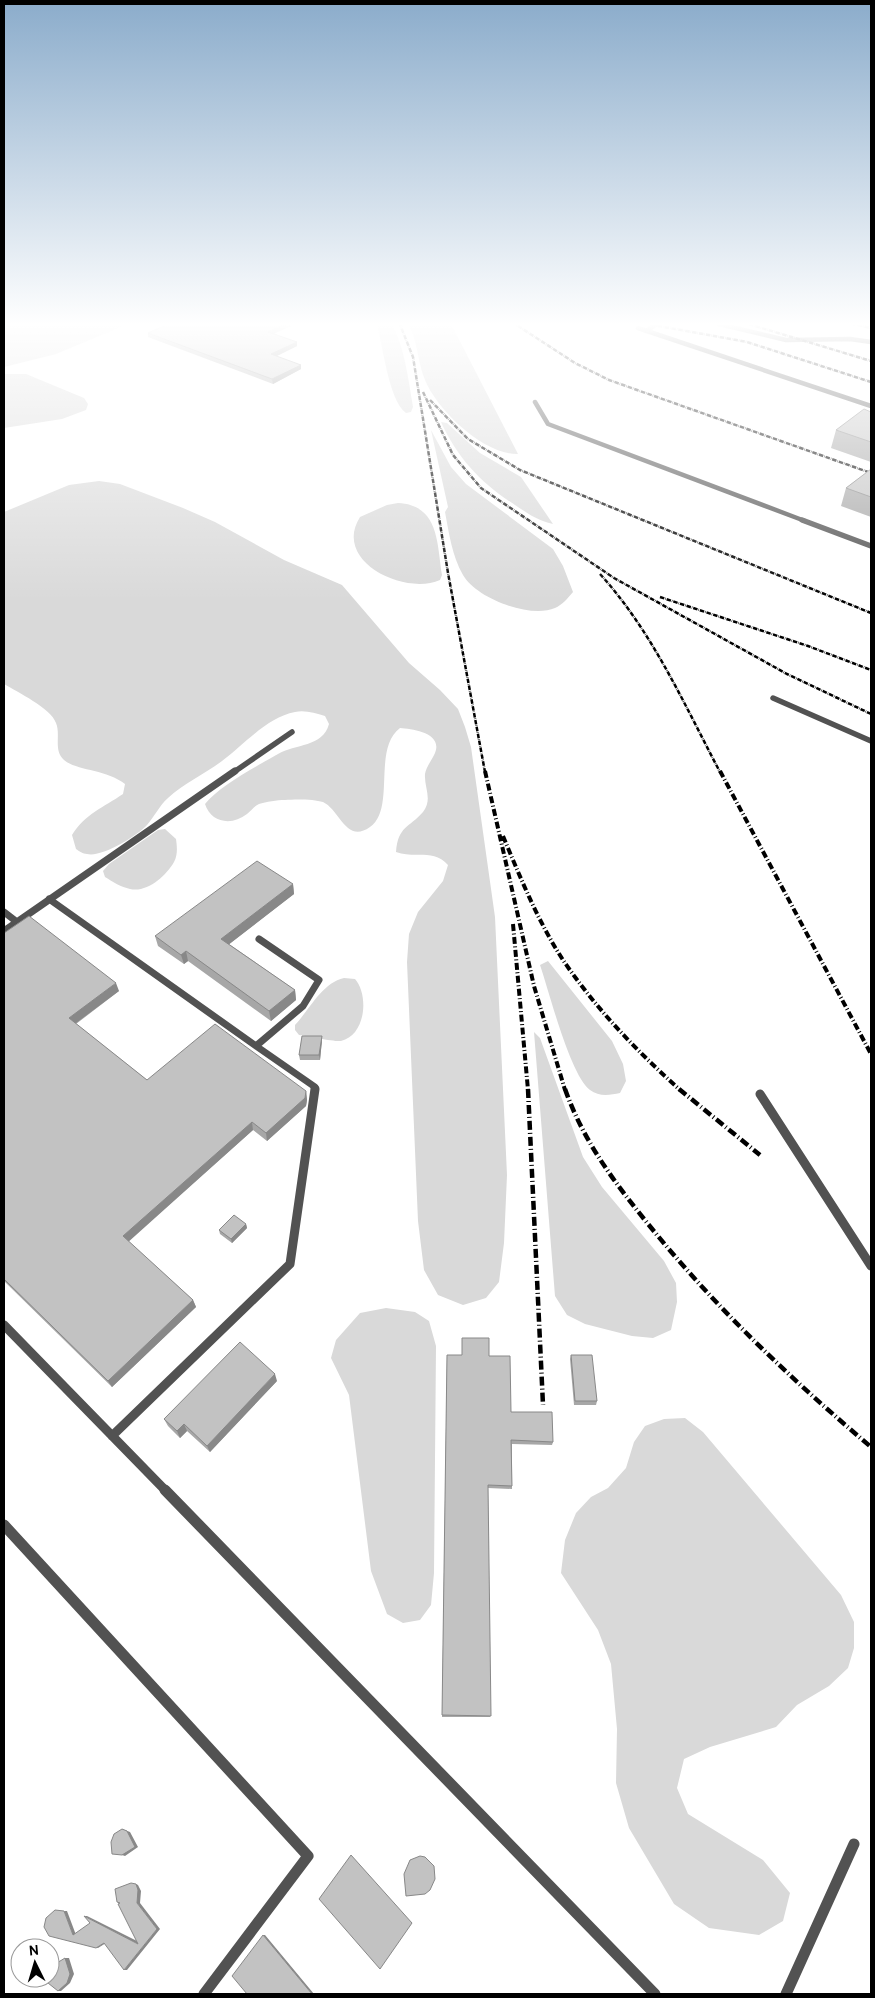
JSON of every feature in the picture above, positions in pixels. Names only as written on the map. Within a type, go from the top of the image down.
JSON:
[{"type":"lane","points":[[543,415],[548,424],[871,546]]},
{"type":"lane","points":[[773,698],[871,741]]},
{"type":"lane","points":[[4,931],[292,732]]},
{"type":"lane","points":[[50,899],[316,1087],[290,1264],[112,1436]]},
{"type":"lane","points":[[4,912],[16,922]]},
{"type":"lane","points":[[256,1046],[303,1006],[319,980],[259,940]]},
{"type":"lane","points":[[760,1094],[871,1266]]},
{"type":"lane","points":[[4,1326],[655,1994]]},
{"type":"lane","points":[[4,1525],[308,1856],[204,1994]]},
{"type":"lane","points":[[786,1994],[854,1844]]},
{"type":"shaded area","points":[[4,415],[72,415],[62,419],[4,428]]},
{"type":"shaded area","points":[[450,415],[498,415],[518,454],[491,447],[463,429]]},
{"type":"shaded area","points":[[441,422],[447,423],[480,453],[521,477],[553,524],[528,514],[481,479],[463,459]]},
{"type":"shaded area","points":[[431,430],[451,467],[466,484],[553,549],[563,566],[573,592],[560,605],[544,611],[532,611],[504,604],[479,591],[463,575],[456,560],[450,536],[445,512],[448,507]]},
{"type":"shaded area","points":[[99,481],[120,484],[183,508],[215,522],[284,560],[342,585],[409,663],[440,690],[458,709],[471,747],[495,917],[507,1175],[504,1243],[499,1282],[486,1298],[463,1305],[438,1295],[424,1270],[418,1221],[407,962],[409,934],[418,912],[443,881],[448,865],[430,855],[396,852],[397,843],[402,832],[426,807],[428,798],[425,774],[435,753],[435,741],[425,733],[400,728],[392,738],[387,750],[384,793],[378,818],[370,827],[362,831],[349,829],[329,806],[315,800],[262,803],[241,818],[229,821],[217,819],[205,804],[219,790],[278,754],[315,741],[326,731],[329,724],[325,716],[314,713],[299,711],[285,715],[265,725],[222,761],[174,793],[162,804],[147,825],[135,835],[101,853],[84,854],[76,849],[72,835],[77,828],[95,812],[123,794],[125,784],[109,775],[70,764],[64,760],[59,752],[57,728],[53,717],[41,706],[4,684],[4,512],[69,485]]},
{"type":"shaded area","points":[[398,503],[411,505],[429,518],[437,539],[442,575],[440,580],[425,584],[391,579],[376,571],[364,560],[356,548],[354,533],[360,517],[387,505]]},
{"type":"shaded area","points":[[165,829],[176,839],[177,853],[174,862],[161,878],[149,886],[136,890],[123,887],[105,877],[103,871],[109,864],[158,830]]},
{"type":"shaded area","points":[[548,961],[612,1041],[623,1064],[626,1081],[620,1093],[597,1094],[590,1090],[582,1081],[561,1032],[540,965]]},
{"type":"shaded area","points":[[344,978],[355,979],[362,995],[363,1014],[356,1031],[341,1041],[299,1035],[295,1030],[295,1025],[317,997],[329,985]]},
{"type":"shaded area","points":[[534,1032],[540,1038],[583,1157],[602,1187],[664,1261],[676,1283],[677,1302],[671,1330],[653,1338],[632,1336],[585,1324],[567,1315],[555,1296]]},
{"type":"shaded area","points":[[386,1308],[415,1312],[429,1321],[436,1346],[434,1573],[431,1605],[420,1620],[403,1623],[387,1614],[371,1571],[349,1395],[331,1358],[336,1340],[360,1313]]},
{"type":"shaded area","points":[[685,1418],[703,1432],[841,1595],[854,1622],[854,1648],[848,1668],[829,1686],[797,1705],[776,1727],[710,1747],[684,1759],[677,1788],[688,1814],[763,1860],[790,1893],[783,1921],[759,1935],[709,1928],[674,1904],[629,1828],[616,1783],[617,1729],[611,1664],[598,1630],[561,1573],[565,1540],[576,1513],[591,1497],[608,1488],[626,1468],[634,1442],[645,1426],[664,1419]]},
{"type":"building","points":[[856,415],[871,415],[871,442],[836,430]]},
{"type":"building","points":[[871,469],[871,497],[846,488]]},
{"type":"building","points":[[257,861],[293,884],[221,939],[295,990],[269,1011],[186,951],[181,955],[155,936]]},
{"type":"building","points":[[29,916],[116,983],[69,1018],[147,1080],[215,1024],[306,1091],[305,1098],[266,1133],[252,1122],[123,1236],[193,1300],[108,1381],[4,1279],[4,933]]},
{"type":"building","points":[[302,1036],[322,1036],[319,1055],[299,1055]]},
{"type":"building","points":[[234,1215],[246,1224],[231,1239],[219,1230]]},
{"type":"building","points":[[462,1338],[489,1338],[489,1356],[510,1356],[511,1412],[552,1412],[553,1442],[511,1440],[512,1486],[488,1485],[491,1716],[442,1715],[447,1355],[462,1355]]},
{"type":"building","points":[[240,1342],[275,1374],[207,1446],[184,1424],[177,1431],[164,1419]]},
{"type":"building","points":[[571,1355],[592,1355],[597,1401],[575,1401]]},
{"type":"building","points":[[122,1829],[127,1831],[135,1847],[122,1855],[112,1854],[111,1842],[114,1834]]},
{"type":"building","points":[[351,1855],[412,1923],[380,1969],[319,1899]]},
{"type":"building","points":[[420,1856],[425,1857],[434,1866],[435,1879],[430,1890],[425,1894],[406,1896],[404,1874],[410,1860]]},
{"type":"building","points":[[131,1883],[136,1884],[138,1890],[137,1903],[157,1929],[124,1970],[104,1943],[96,1948],[49,1936],[44,1927],[46,1918],[55,1910],[64,1911],[73,1935],[90,1923],[84,1916],[138,1944],[118,1904],[120,1903],[117,1902],[115,1889]]},
{"type":"building","points":[[263,1935],[312,1994],[247,1994],[232,1976]]},
{"type":"building","points":[[65,1958],[70,1974],[67,1983],[58,1991],[54,1988],[60,1988],[60,1961]]},
{"type":"railway","points":[[422,415],[448,573],[485,772]]},
{"type":"railway","points":[[434,415],[453,455],[481,488],[614,578],[787,674],[871,714]]},
{"type":"railway","points":[[445,415],[468,439],[520,470],[871,613]]},
{"type":"railway","points":[[708,415],[871,473]]},
{"type":"railway","points":[[600,574],[636,619],[680,694],[720,772]]},
{"type":"railway","points":[[660,597],[808,646],[871,670]]},
{"type":"railway","points":[[485,771],[534,986],[565,1090]]},
{"type":"railway","points":[[720,771],[871,1054]]},
{"type":"railway","points":[[503,836],[539,917],[565,963],[591,998],[619,1030],[680,1090]]},
{"type":"railway","points":[[513,924],[528,1090]]},
{"type":"railway","points":[[528,1089],[543,1405]]},
{"type":"railway","points":[[565,1089],[582,1128],[603,1163],[627,1197],[678,1260],[784,1370],[871,1447]]},
{"type":"railway","points":[[679,1089],[760,1155]]}]
